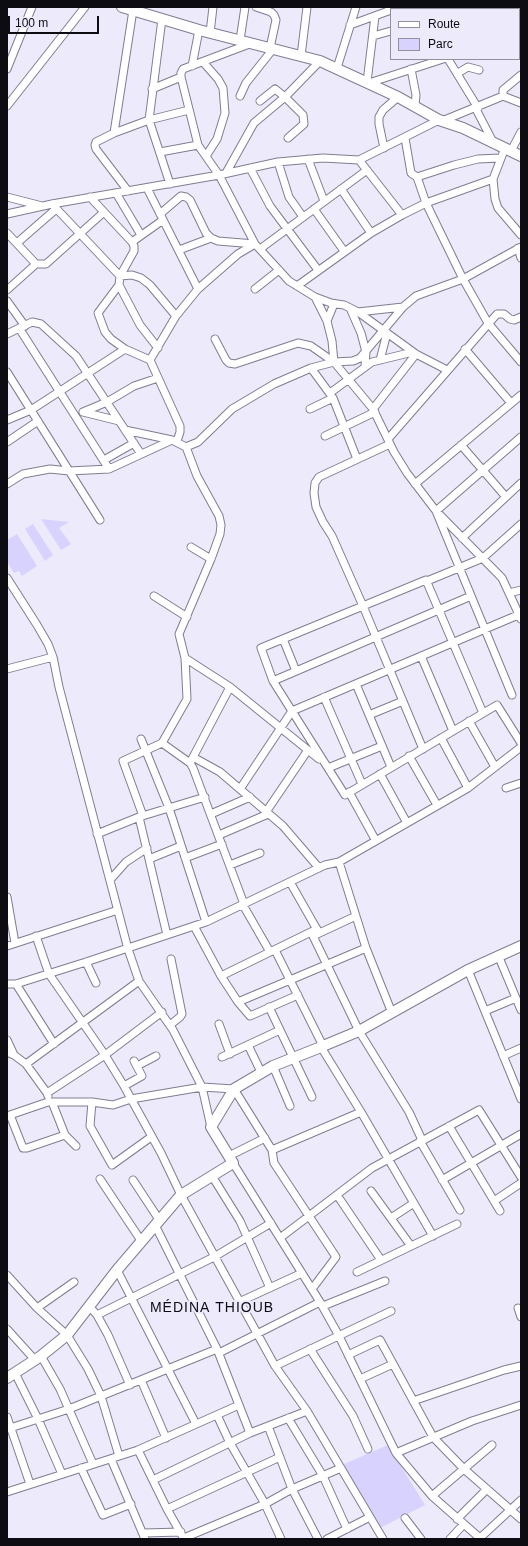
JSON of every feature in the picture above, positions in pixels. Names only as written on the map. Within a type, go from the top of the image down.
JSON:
[{"type":"street","points":[[7,69],[32,7]]},
{"type":"street","points":[[7,106],[85,7]]},
{"type":"street","points":[[122,7],[199,30],[301,56],[337,68],[398,97],[441,121],[463,128],[493,142],[505,152],[521,156]]},
{"type":"street","points":[[210,32],[213,7]]},
{"type":"street","points":[[240,40],[245,7]]},
{"type":"street","points":[[240,96],[246,83],[272,49],[276,20],[271,12],[256,7]]},
{"type":"street","points":[[301,56],[307,7]]},
{"type":"street","points":[[337,68],[356,7]]},
{"type":"street","points":[[114,133],[133,10]]},
{"type":"street","points":[[350,25],[390,10]]},
{"type":"street","points":[[368,83],[375,16]]},
{"type":"street","points":[[162,19],[149,120],[170,184]]},
{"type":"street","points":[[192,66],[199,30]]},
{"type":"street","points":[[373,36],[390,31]]},
{"type":"street","points":[[252,44],[183,69],[181,77],[198,146],[219,175],[257,246],[278,270],[298,286],[315,297],[358,312],[414,353],[447,370]]},
{"type":"street","points":[[368,83],[441,60]]},
{"type":"street","points":[[449,60],[458,73],[477,108],[493,142]]},
{"type":"street","points":[[203,62],[218,79],[223,88],[225,113],[217,139],[206,156]]},
{"type":"street","points":[[226,173],[254,124],[285,97],[320,62]]},
{"type":"street","points":[[458,73],[468,67],[479,70]]},
{"type":"street","points":[[411,69],[416,95],[415,106]]},
{"type":"street","points":[[503,96],[503,90],[521,75]]},
{"type":"street","points":[[152,89],[181,77]]},
{"type":"street","points":[[260,102],[272,90],[275,89],[285,97],[304,119],[304,124],[288,138]]},
{"type":"street","points":[[7,214],[42,206],[54,206],[90,197],[219,175],[278,162],[308,159],[359,160],[441,121],[477,108],[503,96],[521,102]]},
{"type":"street","points":[[384,148],[379,117],[382,110],[398,97]]},
{"type":"street","points":[[128,191],[96,149],[96,142],[114,133],[149,120],[189,110]]},
{"type":"street","points":[[521,132],[505,152],[493,179],[498,208],[521,235]]},
{"type":"street","points":[[405,138],[411,173],[417,177],[426,203],[463,279],[488,323],[521,362]]},
{"type":"street","points":[[160,152],[198,146]]},
{"type":"street","points":[[417,177],[505,152]]},
{"type":"street","points":[[308,159],[324,201]]},
{"type":"street","points":[[359,160],[402,215]]},
{"type":"street","points":[[278,162],[289,197],[303,217]]},
{"type":"street","points":[[250,168],[270,206],[318,270]]},
{"type":"street","points":[[150,360],[176,316],[198,289],[238,254],[257,246],[287,229],[367,170]]},
{"type":"street","points":[[298,286],[344,251],[402,215],[426,203],[493,179]]},
{"type":"street","points":[[146,188],[198,289]]},
{"type":"street","points":[[341,189],[371,233]]},
{"type":"street","points":[[116,193],[141,236]]},
{"type":"street","points":[[132,242],[141,236],[181,196],[190,200],[206,233],[211,238],[218,241],[257,246]]},
{"type":"street","points":[[7,197],[42,206]]},
{"type":"street","points":[[7,484],[23,474],[50,469],[69,471],[110,469],[141,454],[175,441],[180,432],[180,426],[150,360],[126,349],[111,339],[105,332],[98,313],[119,285],[120,276],[134,251],[132,242],[90,197]]},
{"type":"street","points":[[54,206],[120,276]]},
{"type":"street","points":[[7,245],[15,242],[54,206]]},
{"type":"street","points":[[314,209],[344,251]]},
{"type":"street","points":[[7,290],[36,264],[46,264],[104,212]]},
{"type":"street","points":[[7,233],[36,264]]},
{"type":"street","points":[[179,250],[211,238]]},
{"type":"street","points":[[186,447],[198,442],[232,409],[274,384],[311,368],[334,362],[353,361],[366,352],[372,342],[385,331],[403,307],[416,296],[463,279],[519,247],[521,258]]},
{"type":"street","points":[[255,289],[278,270]]},
{"type":"street","points":[[120,276],[132,275],[141,278],[150,285],[176,316]]},
{"type":"street","points":[[119,285],[140,325],[158,348]]},
{"type":"street","points":[[315,297],[327,321],[332,340],[334,362]]},
{"type":"street","points":[[7,301],[71,410],[110,469]]},
{"type":"street","points":[[327,321],[334,304]]},
{"type":"street","points":[[358,312],[403,307]]},
{"type":"street","points":[[350,308],[361,333],[366,352],[365,366]]},
{"type":"street","points":[[422,749],[363,606],[332,536],[316,507],[314,493],[315,483],[319,476],[356,459],[389,441],[447,370],[497,314],[501,313],[510,319],[521,317]]},
{"type":"street","points":[[7,334],[32,322],[41,324],[76,356],[141,454]]},
{"type":"street","points":[[380,360],[385,331]]},
{"type":"street","points":[[215,339],[229,363],[235,364],[298,343],[311,346],[334,362],[350,378],[374,411],[389,441],[415,484],[436,511],[502,578],[520,617],[421,656],[292,711],[240,789]]},
{"type":"street","points":[[7,420],[31,410],[126,349]]},
{"type":"street","points":[[466,349],[512,403]]},
{"type":"street","points":[[310,409],[331,395],[365,366],[380,360],[414,353]]},
{"type":"street","points":[[325,436],[374,411],[414,353]]},
{"type":"street","points":[[311,368],[331,395],[356,459]]},
{"type":"street","points":[[7,372],[100,520]]},
{"type":"street","points":[[83,412],[107,402],[134,386],[158,378]]},
{"type":"street","points":[[415,484],[521,395]]},
{"type":"street","points":[[71,410],[119,421]]},
{"type":"street","points":[[7,442],[38,421]]},
{"type":"street","points":[[125,430],[175,441],[186,447],[197,476],[219,516],[221,530],[211,560],[179,634],[185,658],[187,699],[162,743],[122,760],[141,816],[167,935]]},
{"type":"street","points":[[436,511],[521,437]]},
{"type":"street","points":[[104,460],[134,443]]},
{"type":"street","points":[[461,445],[506,497]]},
{"type":"street","points":[[462,538],[506,497],[519,488]]},
{"type":"street","points":[[436,511],[512,695]]},
{"type":"street","points":[[521,524],[483,558],[427,582],[426,580],[261,648],[273,681],[344,794],[498,704],[521,743]]},
{"type":"street","points":[[191,547],[211,560]]},
{"type":"street","points":[[7,578],[44,638],[53,657],[59,687],[128,949],[140,981],[162,1012],[202,1087],[211,1127],[321,1304],[339,1336],[396,1453],[432,1496],[463,1525],[480,1538],[521,1500]]},
{"type":"street","points":[[427,582],[483,713]]},
{"type":"street","points":[[509,593],[521,590]]},
{"type":"street","points":[[154,596],[186,617]]},
{"type":"street","points":[[273,681],[471,596]]},
{"type":"street","points":[[283,639],[296,671]]},
{"type":"street","points":[[421,656],[453,731]]},
{"type":"street","points":[[7,669],[53,657]]},
{"type":"street","points":[[185,658],[230,687],[326,765]]},
{"type":"street","points":[[356,684],[391,767]]},
{"type":"street","points":[[230,687],[191,760],[230,866],[244,904],[290,980],[322,1046],[432,1236]]},
{"type":"street","points":[[324,697],[362,784]]},
{"type":"street","points":[[369,715],[403,701]]},
{"type":"street","points":[[469,721],[495,767]]},
{"type":"street","points":[[441,738],[468,788]]},
{"type":"street","points":[[141,739],[169,808],[206,922]]},
{"type":"street","points":[[162,743],[191,760],[220,772],[283,826],[319,868]]},
{"type":"street","points":[[326,765],[350,759],[382,746]]},
{"type":"street","points":[[7,984],[16,984],[49,974],[206,922],[319,868],[339,862],[468,788],[521,747]]},
{"type":"street","points":[[219,835],[267,813],[308,750]]},
{"type":"street","points":[[409,756],[437,806]]},
{"type":"street","points":[[380,774],[407,823]]},
{"type":"street","points":[[506,788],[521,783]]},
{"type":"street","points":[[349,792],[376,841]]},
{"type":"street","points":[[97,834],[141,816],[205,797]]},
{"type":"street","points":[[211,814],[250,797]]},
{"type":"street","points":[[185,858],[222,844]]},
{"type":"street","points":[[150,859],[181,846]]},
{"type":"street","points":[[110,880],[126,862],[147,848]]},
{"type":"street","points":[[230,866],[260,853]]},
{"type":"street","points":[[339,862],[366,948],[392,1013]]},
{"type":"street","points":[[290,882],[318,931]]},
{"type":"street","points":[[7,897],[15,943]]},
{"type":"street","points":[[7,946],[118,910]]},
{"type":"street","points":[[221,976],[272,951],[356,916]]},
{"type":"street","points":[[194,926],[221,976],[238,1002],[250,1016],[298,995]]},
{"type":"street","points":[[318,931],[313,936],[359,1031],[409,1112],[421,1141],[460,1210]]},
{"type":"street","points":[[36,936],[49,974],[105,1055],[124,1086],[161,1153],[180,1195],[192,1214],[256,1334],[275,1366],[307,1411],[383,1539]]},
{"type":"street","points":[[211,1127],[234,1089],[261,1072],[359,1031],[468,970],[498,955],[521,946]]},
{"type":"street","points":[[238,1002],[366,948]]},
{"type":"street","points":[[498,955],[521,1010]]},
{"type":"street","points":[[170,1026],[182,1014],[171,959]]},
{"type":"street","points":[[86,962],[96,983]]},
{"type":"street","points":[[468,970],[521,1099]]},
{"type":"street","points":[[26,1064],[140,981]]},
{"type":"street","points":[[16,984],[54,1044]]},
{"type":"street","points":[[485,1011],[516,998]]},
{"type":"street","points":[[269,1007],[312,1097]]},
{"type":"street","points":[[47,1093],[105,1055],[162,1012]]},
{"type":"street","points":[[219,1024],[230,1054]]},
{"type":"street","points":[[222,1057],[280,1030]]},
{"type":"street","points":[[7,1040],[10,1053],[26,1064],[47,1093],[65,1135],[76,1146]]},
{"type":"street","points":[[248,1045],[261,1072]]},
{"type":"street","points":[[503,1056],[521,1048]]},
{"type":"street","points":[[124,1086],[142,1076],[136,1063],[156,1056]]},
{"type":"street","points":[[273,1066],[290,1106]]},
{"type":"street","points":[[65,1135],[23,1148],[8,1115],[50,1102],[92,1102],[112,1105],[131,1099],[202,1087],[234,1089]]},
{"type":"street","points":[[234,1089],[272,1150],[274,1163],[336,1257],[312,1289]]},
{"type":"street","points":[[92,1102],[90,1126],[112,1164],[151,1137]]},
{"type":"street","points":[[280,1238],[388,1158],[479,1110],[521,1177],[494,1201]]},
{"type":"street","points":[[272,1150],[361,1112]]},
{"type":"street","points":[[449,1126],[472,1162],[500,1211]]},
{"type":"street","points":[[442,1180],[521,1134]]},
{"type":"street","points":[[62,1474],[38,1419],[11,1375],[38,1358],[66,1335],[117,1270],[158,1224],[180,1195],[212,1176],[231,1160],[265,1138]]},
{"type":"street","points":[[212,1176],[240,1221],[270,1288]]},
{"type":"street","points":[[100,1179],[142,1242]]},
{"type":"street","points":[[132,1180],[158,1224],[179,1274],[218,1351],[250,1433]]},
{"type":"street","points":[[371,1190],[411,1246]]},
{"type":"street","points":[[337,1195],[381,1260]]},
{"type":"street","points":[[391,1218],[414,1203]]},
{"type":"street","points":[[97,1315],[214,1257],[271,1223]]},
{"type":"street","points":[[357,1272],[457,1224]]},
{"type":"street","points":[[117,1270],[196,1424]]},
{"type":"street","points":[[239,1302],[302,1273]]},
{"type":"street","points":[[7,1275],[37,1308],[66,1335],[88,1369],[101,1396],[119,1456]]},
{"type":"street","points":[[9,1428],[69,1409],[168,1369],[218,1351],[321,1304],[385,1281]]},
{"type":"street","points":[[37,1308],[74,1282]]},
{"type":"street","points":[[89,1306],[97,1315],[130,1385]]},
{"type":"street","points":[[518,1308],[521,1317]]},
{"type":"street","points":[[275,1366],[391,1310]]},
{"type":"street","points":[[7,1329],[38,1358],[69,1409],[93,1464]]},
{"type":"street","points":[[348,1355],[380,1340],[433,1437],[464,1469],[521,1519]]},
{"type":"street","points":[[310,1349],[353,1416],[368,1449]]},
{"type":"street","points":[[360,1379],[393,1364]]},
{"type":"street","points":[[413,1401],[504,1370],[521,1366]]},
{"type":"street","points":[[141,1380],[166,1438]]},
{"type":"street","points":[[7,1492],[138,1450],[239,1405]]},
{"type":"street","points":[[396,1453],[472,1421],[521,1405]]},
{"type":"street","points":[[153,1480],[250,1433],[307,1411]]},
{"type":"street","points":[[217,1414],[230,1443],[265,1504],[281,1539]]},
{"type":"street","points":[[7,1417],[9,1428],[30,1484]]},
{"type":"street","points":[[288,1418],[322,1476],[347,1529]]},
{"type":"street","points":[[268,1426],[292,1489],[318,1539]]},
{"type":"street","points":[[432,1496],[492,1445]]},
{"type":"street","points":[[138,1450],[167,1509],[183,1537]]},
{"type":"street","points":[[167,1509],[280,1457]]},
{"type":"street","points":[[111,1459],[145,1536],[183,1537],[265,1504],[292,1489],[341,1468]]},
{"type":"street","points":[[81,1468],[103,1515],[131,1504]]},
{"type":"street","points":[[457,1519],[487,1489]]},
{"type":"street","points":[[327,1539],[339,1536],[347,1529],[370,1517]]},
{"type":"street","points":[[405,1518],[421,1539]]},
{"type":"street","points":[[450,1539],[463,1525]]},
{"type":"green space","points":[[41,519],[69,522],[59,528],[71,544],[61,550]]},
{"type":"green space","points":[[33,524],[53,555],[45,561],[25,529]]},
{"type":"green space","points":[[17,534],[37,566],[22,576],[19,571],[14,573],[7,562],[7,540]]},
{"type":"green space","points":[[388,1445],[425,1505],[380,1528],[342,1465]]},
{"type":"district","name":"MÉDINA THIOUB","points":[[212,1308]]}]
